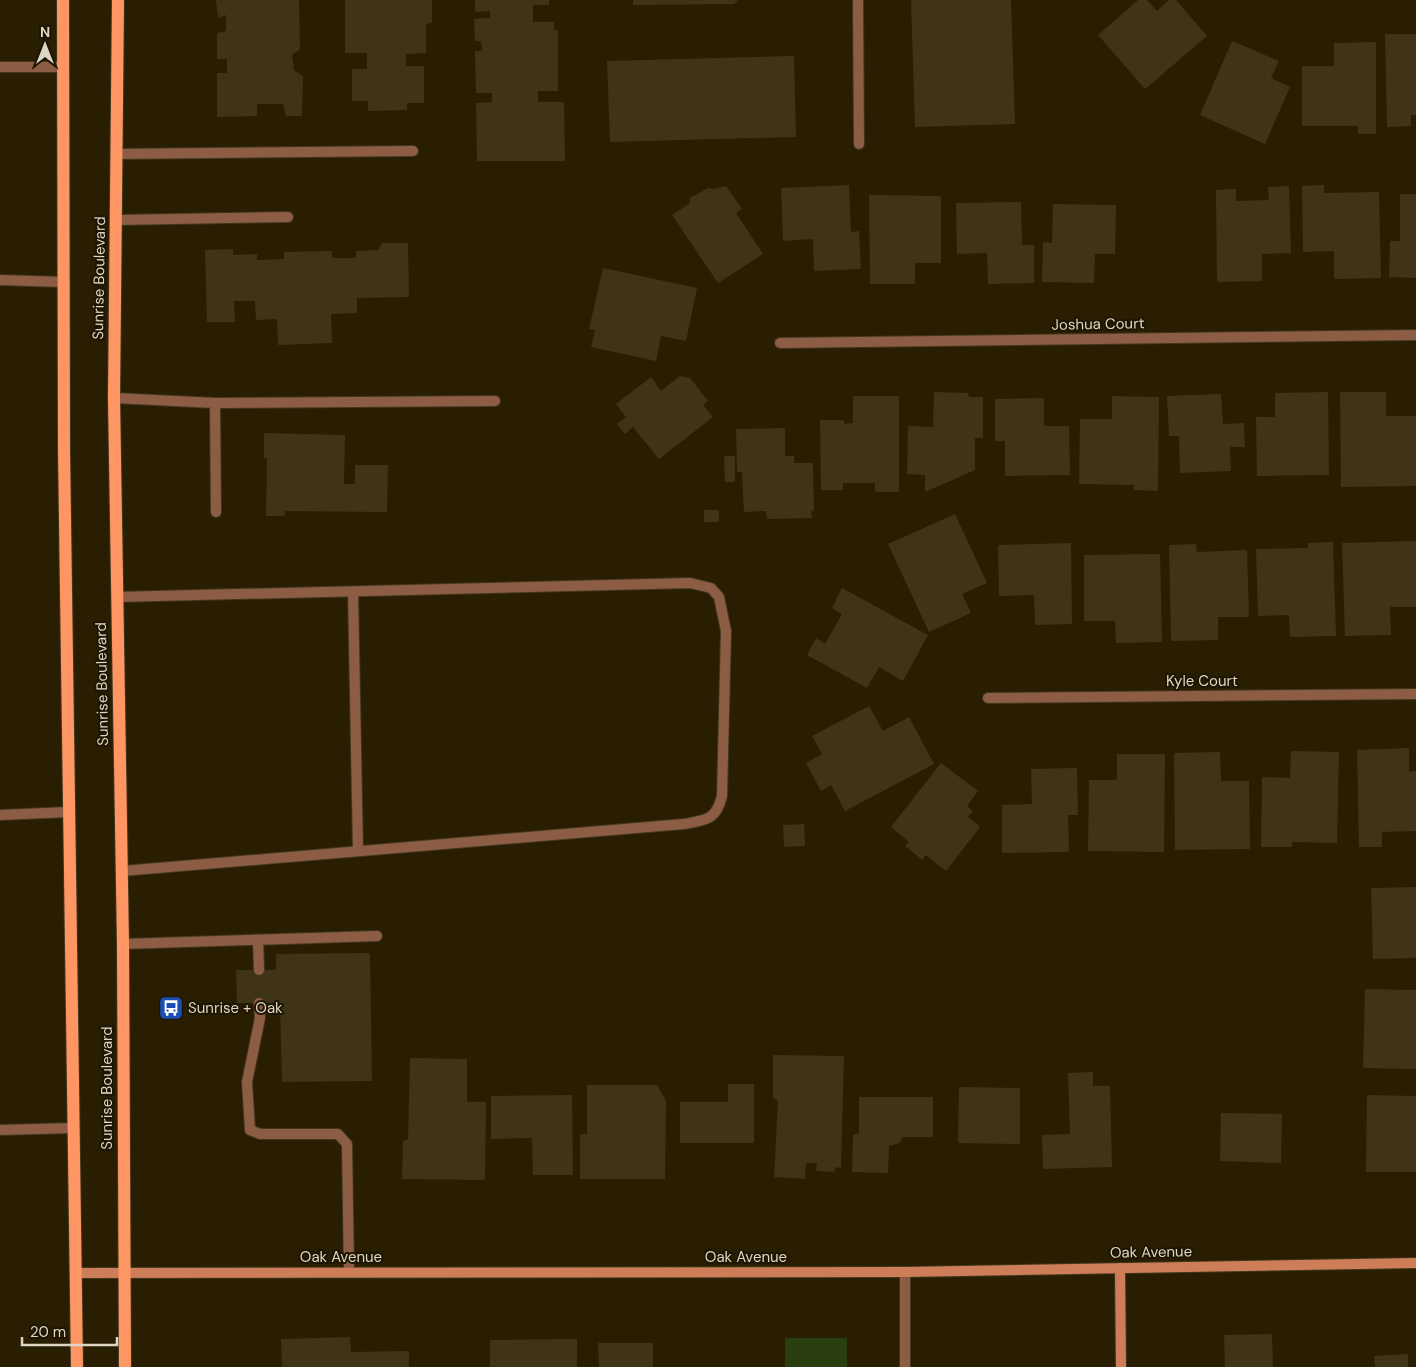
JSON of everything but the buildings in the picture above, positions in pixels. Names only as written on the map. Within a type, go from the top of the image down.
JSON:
[{"type":"main road","points":[[64,0],[64,449],[77,1367]]},
{"type":"main road","name":"Sunrise Boulevard","points":[[118,0],[114,398],[123,944],[125,1367]]},
{"type":"main road","name":"Oak Avenue","points":[[76,1273],[905,1272],[1416,1263]]},
{"type":"main road","points":[[1120,1268],[1121,1367]]},
{"type":"street","points":[[858,0],[859,144]]},
{"type":"street","points":[[0,67],[63,67]]},
{"type":"street","points":[[116,154],[413,150]]},
{"type":"street","points":[[116,220],[288,217]]},
{"type":"street","points":[[0,280],[63,282]]},
{"type":"street","name":"Joshua Court","points":[[780,343],[1416,335]]},
{"type":"street","points":[[114,398],[214,403],[495,400]]},
{"type":"street","points":[[214,403],[216,512]]},
{"type":"street","points":[[117,597],[690,583],[711,588],[719,597],[726,631],[722,796],[719,808],[707,820],[684,824],[122,871]]},
{"type":"street","points":[[353,592],[358,851]]},
{"type":"street","name":"Kyle Court","points":[[988,698],[1416,694]]},
{"type":"street","points":[[0,815],[69,812]]},
{"type":"street","points":[[123,944],[377,936]]},
{"type":"street","points":[[258,940],[259,970]]},
{"type":"street","points":[[260,1003],[260,1018],[247,1082],[250,1130],[260,1134],[338,1134],[347,1144],[349,1272]]},
{"type":"street","points":[[0,1130],[74,1128]]},
{"type":"street","points":[[905,1272],[905,1367]]},
{"type":"green space","points":[[785,1338],[847,1338],[847,1367],[785,1367]]},
{"type":"place","name":"Sunrise + Oak","points":[[171,1008]]}]
